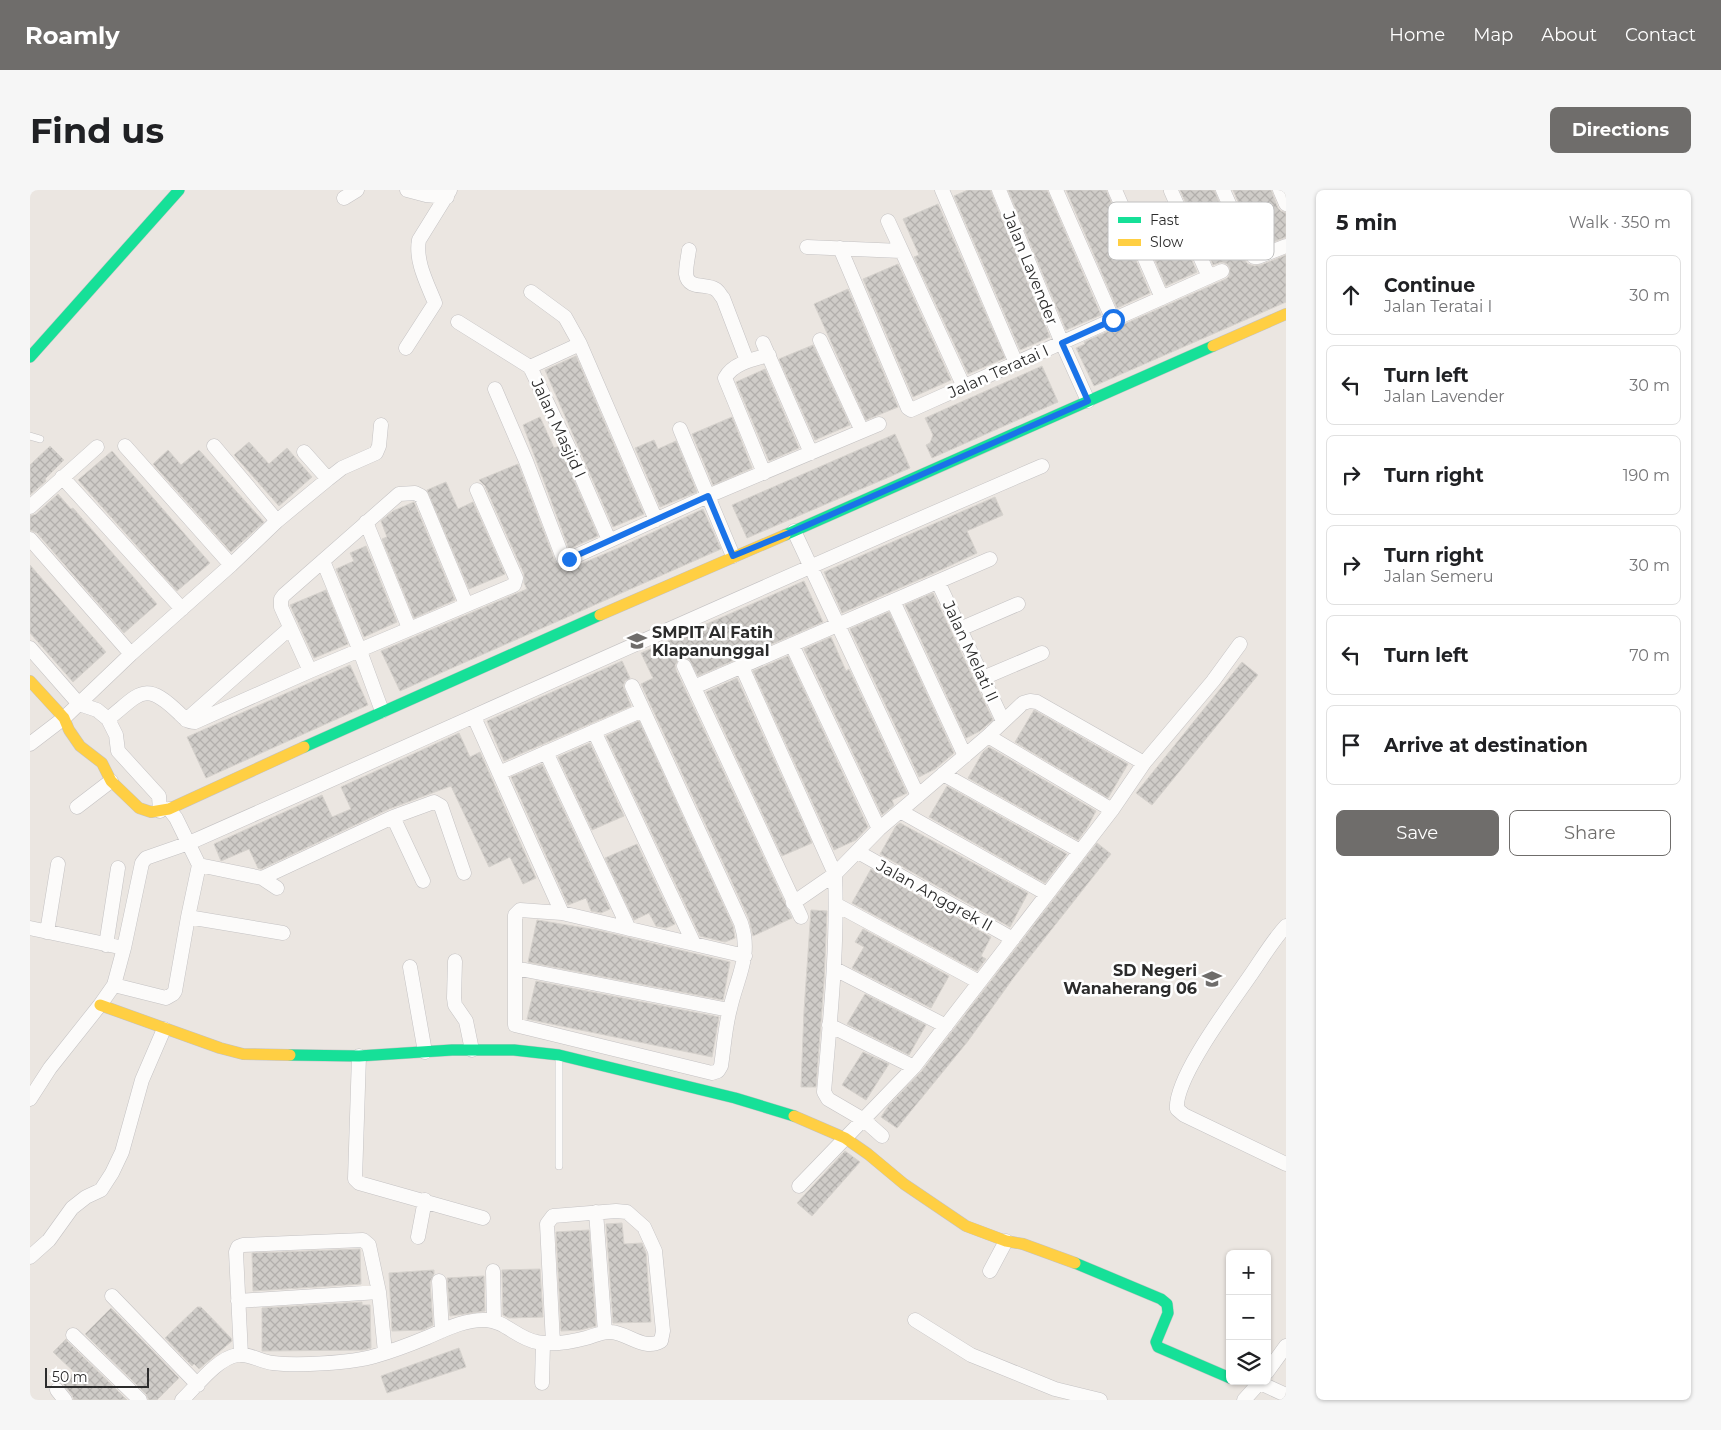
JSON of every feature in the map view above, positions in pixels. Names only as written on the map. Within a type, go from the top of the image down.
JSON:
[{"type":"street","points":[[30,357],[179,190]]},
{"type":"street","points":[[344,198],[357,190]]},
{"type":"street","points":[[407,190],[426,195],[448,193]]},
{"type":"street","points":[[942,190],[1016,363]]},
{"type":"street","name":"Jalan Lavender","points":[[999,190],[1088,401]]},
{"type":"street","points":[[1056,190],[1113,320]]},
{"type":"street","points":[[1115,190],[1120,202]]},
{"type":"street","points":[[1223,190],[1228,202]]},
{"type":"street","points":[[1280,190],[1286,204]]},
{"type":"street","points":[[406,348],[435,303],[419,260],[419,240],[448,193]]},
{"type":"street","points":[[888,221],[964,387]]},
{"type":"street","points":[[1274,251],[1286,246]]},
{"type":"street","points":[[807,247],[901,251]]},
{"type":"street","name":"Jalan Teratai I","points":[[840,248],[908,408],[911,410],[1215,274],[1208,260]]},
{"type":"street","points":[[689,250],[686,274],[689,281],[692,284],[718,290],[723,298],[747,361]]},
{"type":"street","points":[[1145,260],[1162,298]]},
{"type":"street","points":[[531,292],[564,317],[580,344],[656,520]]},
{"type":"street","points":[[30,681],[64,718],[69,730],[80,746],[102,762],[112,781],[139,808],[151,812],[168,813],[382,711],[733,556],[796,534],[1088,401],[1286,314]]},
{"type":"street","name":"Jalan Masjid I","points":[[458,322],[530,367],[569,448],[609,540]]},
{"type":"street","points":[[820,340],[862,431]]},
{"type":"street","points":[[530,367],[580,344]]},
{"type":"street","points":[[764,472],[725,378],[728,372],[766,349],[811,453]]},
{"type":"street","points":[[495,388],[526,461],[563,558],[569,559],[708,496],[879,424]]},
{"type":"street","points":[[30,744],[64,718],[131,654],[231,566],[277,521],[328,478],[342,468],[376,453],[381,425]]},
{"type":"street","points":[[680,429],[733,556]]},
{"type":"street","points":[[125,446],[231,566]]},
{"type":"street","points":[[214,446],[277,521]]},
{"type":"street","points":[[30,507],[97,447]]},
{"type":"street","points":[[304,452],[328,478]]},
{"type":"street","points":[[30,1099],[50,1068],[100,1006],[114,985],[142,863],[146,858],[187,838],[474,717],[808,560],[1042,466]]},
{"type":"street","points":[[62,477],[182,609]]},
{"type":"street","points":[[108,719],[139,695],[146,692],[156,694],[186,720],[192,722],[199,721],[310,671],[514,585],[516,580],[477,490]]},
{"type":"street","points":[[310,671],[281,608],[281,599],[399,494],[415,493],[421,496],[466,604]]},
{"type":"street","points":[[366,522],[410,628]]},
{"type":"street","points":[[796,534],[918,796]]},
{"type":"street","points":[[30,539],[131,654]]},
{"type":"street","points":[[694,687],[990,559]]},
{"type":"street","points":[[323,561],[382,711]]},
{"type":"street","name":"Jalan Melati II","points":[[938,582],[1003,720]]},
{"type":"street","points":[[893,601],[965,756]]},
{"type":"street","points":[[960,629],[1018,604]]},
{"type":"street","points":[[186,720],[290,628]]},
{"type":"street","points":[[800,1186],[914,1067],[1112,810],[1144,764],[1213,681],[1240,644]]},
{"type":"street","points":[[792,645],[879,829]]},
{"type":"street","points":[[30,648],[79,704],[97,710],[108,719],[116,735],[118,750],[159,796],[168,813],[187,838],[199,865],[173,994],[166,998],[114,985]]},
{"type":"street","points":[[983,678],[1042,653]]},
{"type":"street","points":[[684,666],[801,917]]},
{"type":"street","points":[[742,666],[836,874],[835,969],[824,1092],[828,1099],[864,1120],[882,1136]]},
{"type":"street","points":[[632,686],[741,923],[746,940],[745,956],[729,1010],[720,1066],[718,1071],[712,1073],[518,1027],[514,1022],[515,915],[517,911],[562,913],[745,956]]},
{"type":"street","points":[[794,903],[836,874],[879,829],[988,736],[1023,703],[1037,702],[1144,764]]},
{"type":"street","points":[[499,773],[643,710]]},
{"type":"street","points":[[474,717],[562,913]]},
{"type":"street","points":[[594,731],[694,944]]},
{"type":"street","points":[[988,736],[1112,810]]},
{"type":"street","points":[[102,762],[118,750]]},
{"type":"street","points":[[546,752],[629,929]]},
{"type":"street","points":[[943,774],[1080,851]]},
{"type":"street","points":[[77,807],[112,781]]},
{"type":"street","points":[[262,878],[393,817],[429,803],[438,803],[441,806],[464,874]]},
{"type":"street","points":[[900,811],[1047,894]]},
{"type":"street","points":[[393,817],[423,881]]},
{"type":"street","name":"Jalan Anggrek II","points":[[858,852],[1012,939]]},
{"type":"street","points":[[47,932],[58,864]]},
{"type":"street","points":[[199,865],[262,878],[277,888]]},
{"type":"street","points":[[106,944],[118,868]]},
{"type":"street","points":[[837,905],[979,982]]},
{"type":"street","points":[[188,917],[282,933]]},
{"type":"street","points":[[1286,926],[1280,932],[1194,1060],[1176,1099],[1177,1109],[1184,1115],[1286,1164]]},
{"type":"street","points":[[30,928],[124,948]]},
{"type":"street","points":[[455,961],[455,1005],[466,1021],[472,1050]]},
{"type":"street","points":[[410,967],[425,1052]]},
{"type":"street","points":[[515,968],[729,1010]]},
{"type":"street","points":[[835,969],[946,1026]]},
{"type":"street","points":[[100,1006],[164,1030],[184,1034],[243,1054],[359,1056],[472,1050],[514,1050],[559,1055],[735,1098],[798,1117],[845,1138],[868,1154],[904,1184],[966,1226],[1006,1241],[1023,1244],[1101,1273],[1161,1299],[1167,1304],[1168,1314],[1156,1342],[1158,1347],[1226,1376]]},
{"type":"street","points":[[829,1025],[914,1067]]},
{"type":"street","points":[[30,1258],[49,1240],[72,1208],[86,1197],[101,1190],[112,1173],[122,1152],[142,1080],[164,1030]]},
{"type":"street","points":[[359,1056],[355,1179],[359,1183],[425,1200],[483,1218]]},
{"type":"street","points":[[418,1237],[425,1200]]},
{"type":"street","points":[[596,1212],[605,1332]]},
{"type":"street","points":[[182,1400],[222,1361],[241,1355],[273,1363],[310,1363],[362,1359],[471,1321],[494,1321],[521,1337],[548,1343],[577,1340],[605,1332],[619,1333],[651,1345],[661,1341],[663,1331],[656,1251],[644,1227],[627,1212],[596,1212],[552,1216],[548,1224],[548,1343],[542,1383]]},
{"type":"street","points":[[241,1355],[236,1252],[238,1247],[243,1245],[363,1240],[369,1245],[379,1292],[385,1352]]},
{"type":"street","points":[[990,1271],[1006,1241]]},
{"type":"street","points":[[492,1271],[494,1321]]},
{"type":"street","points":[[439,1281],[442,1331]]},
{"type":"street","points":[[238,1302],[379,1292]]},
{"type":"street","points":[[112,1296],[198,1385]]},
{"type":"street","points":[[915,1320],[971,1355],[1054,1389],[1100,1400]]},
{"type":"street","points":[[73,1335],[140,1400]]},
{"type":"street","points":[[1271,1367],[1286,1346]]},
{"type":"street","points":[[1244,1400],[1257,1385]]},
{"type":"street","points":[[1268,1385],[1286,1395]]},
{"type":"lane","points":[[30,436],[40,439]]},
{"type":"lane","points":[[559,1055],[559,1166]]},
{"type":"building","points":[[968,190],[990,190],[1050,337],[1020,350],[954,196]]},
{"type":"building","points":[[1008,190],[1047,190],[1101,315],[1066,330]]},
{"type":"building","points":[[1066,190],[1106,190],[1111,202],[1108,202],[1108,260],[1136,260],[1150,293],[1117,308]]},
{"type":"building","points":[[1180,190],[1214,190],[1219,202],[1185,202]]},
{"type":"building","points":[[1233,190],[1271,190],[1278,208],[1286,213],[1286,237],[1274,242],[1274,202],[1238,202]]},
{"type":"building","points":[[938,204],[1005,358],[968,374],[914,257],[919,255],[903,219]]},
{"type":"building","points":[[1286,255],[1286,302],[1094,386],[1076,348],[1085,344],[1084,342],[1229,276],[1230,268],[1227,264],[1222,262],[1213,265],[1211,260],[1245,260],[1248,264],[1254,266]]},
{"type":"building","points":[[1155,260],[1192,260],[1197,272],[1166,286]]},
{"type":"building","points":[[898,264],[951,380],[913,397],[863,279]]},
{"type":"building","points":[[848,289],[898,407],[866,420],[814,304]]},
{"type":"building","points":[[813,345],[850,425],[815,440],[779,359]]},
{"type":"building","points":[[576,356],[644,514],[613,527],[545,370]]},
{"type":"building","points":[[1042,366],[1058,402],[932,458],[926,445],[930,443],[933,435],[925,418]]},
{"type":"building","points":[[765,369],[799,448],[769,461],[736,382]]},
{"type":"building","points":[[540,417],[554,448],[559,446],[598,536],[569,549],[523,425]]},
{"type":"building","points":[[732,417],[752,468],[713,485],[692,434]]},
{"type":"building","points":[[895,434],[910,468],[747,538],[732,505]]},
{"type":"building","points":[[654,440],[658,449],[676,441],[697,492],[660,507],[635,448]]},
{"type":"building","points":[[249,442],[269,464],[287,448],[312,477],[279,506],[234,455]]},
{"type":"building","points":[[50,446],[64,460],[45,479],[46,481],[30,495],[30,465]]},
{"type":"building","points":[[168,450],[181,465],[199,450],[264,522],[231,552],[153,464]]},
{"type":"building","points":[[112,451],[210,563],[177,591],[78,480]]},
{"type":"building","points":[[518,464],[555,561],[563,568],[571,568],[621,547],[703,509],[721,549],[400,691],[381,651],[527,589],[524,583],[524,574],[485,486],[479,480]]},
{"type":"building","points":[[446,482],[458,509],[473,502],[505,574],[469,589],[427,490]]},
{"type":"building","points":[[58,494],[71,509],[73,508],[157,604],[124,633],[37,533],[30,530],[30,516],[36,514]]},
{"type":"building","points":[[995,497],[1003,515],[967,531],[977,553],[842,613],[824,572]]},
{"type":"building","points":[[414,502],[455,600],[414,618],[382,539],[387,537],[381,521],[393,511]]},
{"type":"building","points":[[366,546],[397,622],[364,637],[336,569],[354,561],[350,553]]},
{"type":"building","points":[[30,565],[106,652],[73,682],[30,633]]},
{"type":"building","points":[[804,581],[823,622],[698,676],[689,659],[680,658],[675,665],[792,918],[753,936],[749,919],[641,684],[653,678],[641,653]]},
{"type":"building","points":[[326,590],[348,644],[314,658],[290,605]]},
{"type":"building","points":[[933,593],[993,720],[980,731],[966,738],[905,605]]},
{"type":"building","points":[[889,612],[954,753],[935,769],[919,777],[850,629]]},
{"type":"building","points":[[831,637],[846,671],[849,669],[907,793],[892,800],[894,805],[882,815],[804,649]]},
{"type":"building","points":[[788,656],[868,827],[856,840],[834,850],[753,671]]},
{"type":"building","points":[[622,661],[630,678],[625,681],[623,686],[631,706],[504,761],[487,721]]},
{"type":"building","points":[[1242,662],[1258,675],[1152,805],[1136,793]]},
{"type":"building","points":[[350,665],[368,705],[206,778],[187,737]]},
{"type":"building","points":[[737,678],[812,843],[782,856],[706,692]]},
{"type":"building","points":[[1034,710],[1128,764],[1108,798],[1015,742]]},
{"type":"building","points":[[639,721],[733,926],[735,938],[725,942],[700,936],[606,736]]},
{"type":"building","points":[[459,733],[470,757],[480,752],[536,878],[523,884],[510,857],[489,867],[451,786],[389,809],[261,869],[258,868],[249,849],[221,861],[214,844],[322,795],[332,817],[351,809],[341,787]]},
{"type":"building","points":[[590,743],[624,816],[592,830],[558,757]]},
{"type":"building","points":[[989,747],[1096,811],[1078,840],[968,778],[983,752]]},
{"type":"building","points":[[542,764],[610,909],[601,913],[591,911],[586,898],[568,905],[511,777]]},
{"type":"building","points":[[947,786],[1067,854],[1045,883],[929,817]]},
{"type":"building","points":[[900,823],[1028,893],[1010,927],[880,854],[896,826]]},
{"type":"building","points":[[1097,843],[1111,854],[1014,977],[968,1041],[897,1128],[881,1117],[889,1105],[921,1072]]},
{"type":"building","points":[[637,844],[675,924],[666,928],[656,926],[649,913],[634,920],[605,858]]},
{"type":"building","points":[[871,869],[991,937],[981,956],[986,959],[977,971],[852,903]]},
{"type":"building","points":[[811,910],[827,911],[824,982],[816,1087],[801,1087],[804,1011]]},
{"type":"building","points":[[537,920],[597,930],[730,962],[723,1000],[528,962]]},
{"type":"building","points":[[863,929],[949,976],[931,1008],[852,968],[864,947],[855,942]]},
{"type":"building","points":[[536,981],[719,1017],[712,1057],[527,1019]]},
{"type":"building","points":[[865,994],[926,1025],[909,1055],[847,1024]]},
{"type":"building","points":[[863,1052],[889,1064],[866,1100],[842,1085]]},
{"type":"building","points":[[845,1151],[860,1162],[812,1216],[797,1203]]},
{"type":"building","points":[[622,1223],[624,1244],[642,1243],[646,1253],[651,1322],[613,1323],[606,1224]]},
{"type":"building","points":[[589,1230],[596,1326],[580,1330],[561,1331],[556,1232]]},
{"type":"building","points":[[360,1249],[361,1284],[253,1291],[252,1253]]},
{"type":"building","points":[[540,1269],[543,1317],[509,1318],[503,1315],[502,1270]]},
{"type":"building","points":[[434,1270],[430,1282],[433,1325],[423,1330],[392,1331],[389,1273]]},
{"type":"building","points":[[484,1276],[485,1311],[450,1316],[447,1278]]},
{"type":"building","points":[[362,1302],[362,1305],[370,1305],[371,1348],[363,1350],[262,1351],[262,1308]]},
{"type":"building","points":[[197,1307],[201,1307],[232,1341],[199,1369],[194,1364],[192,1366],[165,1338]]},
{"type":"building","points":[[111,1308],[179,1378],[157,1400],[149,1400],[146,1394],[85,1334]]},
{"type":"building","points":[[66,1339],[127,1400],[74,1400],[63,1384],[74,1372],[53,1352]]},
{"type":"building","points":[[459,1348],[466,1367],[387,1393],[381,1376]]},
{"type":"traffic: fast","points":[[30,357],[179,190]]},
{"type":"traffic: fast","points":[[785,535],[1213,346]]},
{"type":"traffic: fast","points":[[304,747],[600,615]]},
{"type":"traffic: fast","points":[[290,1055],[359,1056],[452,1050],[514,1050],[559,1055],[735,1098],[794,1116]]},
{"type":"traffic: fast","points":[[1075,1263],[1161,1299],[1167,1304],[1168,1313],[1156,1342],[1158,1347],[1226,1376]]},
{"type":"traffic: slow","points":[[1213,346],[1286,314]]},
{"type":"traffic: slow","points":[[600,615],[785,535]]},
{"type":"traffic: slow","points":[[30,681],[64,718],[69,730],[80,746],[102,763],[111,781],[139,808],[151,812],[169,809],[304,747]]},
{"type":"traffic: slow","points":[[100,1005],[220,1048],[243,1054],[290,1055]]},
{"type":"traffic: slow","points":[[794,1116],[845,1138],[868,1154],[904,1184],[966,1226],[1075,1263]]},
{"type":"place","name":"SMPIT Al Fatih Klapanunggal","points":[[637,641]]},
{"type":"place","name":"SD Negeri Wanaherang 06","points":[[1212,979]]},
{"type":"route","points":[[569,559],[708,496],[733,556],[794,531],[1088,401],[1062,343],[1113,320]]}]
